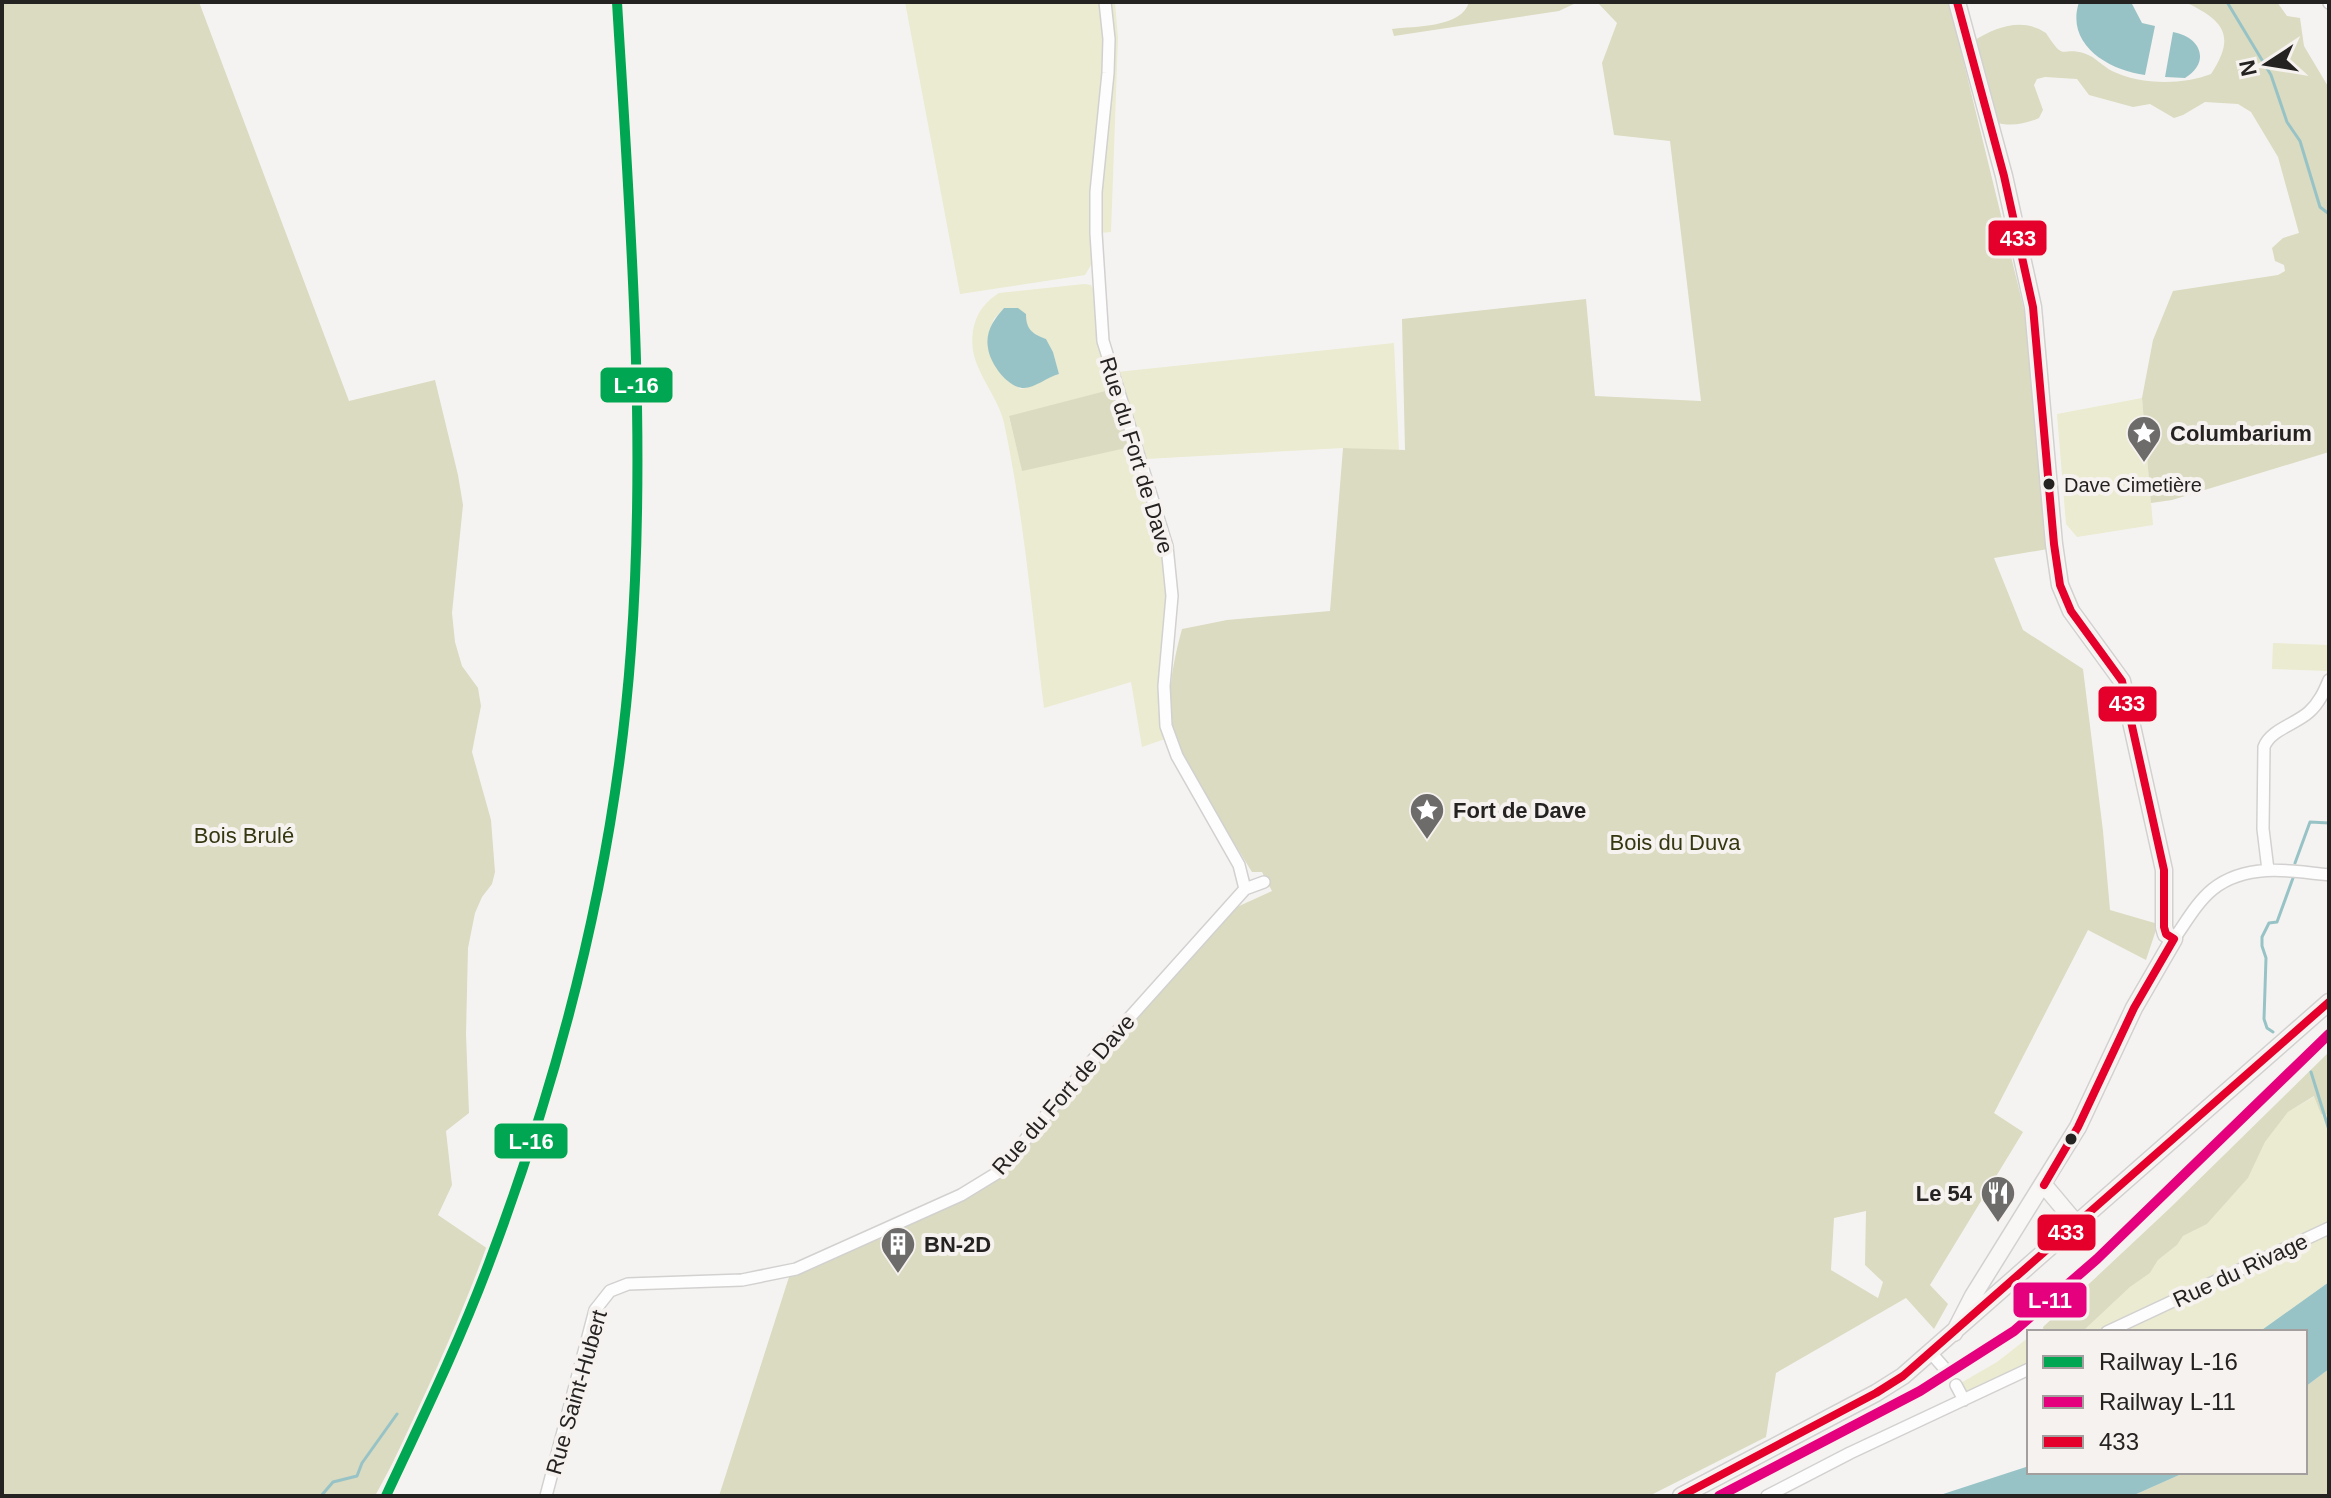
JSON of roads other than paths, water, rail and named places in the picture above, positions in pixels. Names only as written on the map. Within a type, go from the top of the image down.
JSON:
[{"type":"street","name":"Rue du Fort de Dave","points":[[1105,2],[1108,64],[1096,192],[1103,341],[1167,546],[1172,596],[1164,686],[1166,726],[1177,756],[1239,865],[1245,889]]},
{"type":"street","points":[[1957,2],[2004,176],[2033,307],[2060,585],[2071,611],[2122,681],[2164,870],[2164,927],[2166,934],[2174,939]]},
{"type":"street","points":[[2268,870],[2263,829],[2264,747],[2270,737],[2308,712],[2323,694],[2329,680]]},
{"type":"street","points":[[1954,1333],[1973,1296],[2078,1127],[2134,1008],[2174,939],[2212,890],[2240,875],[2268,870],[2329,875]]},
{"type":"street","name":"Rue du Fort de Dave","points":[[610,1291],[647,1282],[763,1277],[796,1269],[961,1195],[997,1173],[1114,1035],[1245,889],[1264,882]]},
{"type":"street","points":[[1681,1496],[1903,1376],[2329,1002]]},
{"type":"street","points":[[2044,1185],[2075,1222]]},
{"type":"street","name":"Rue du Rivage","points":[[2111,1330],[2329,1228]]},
{"type":"street","name":"Rue Saint-Hubert","points":[[546,1496],[595,1310],[610,1291]]},
{"type":"street","points":[[1931,1353],[1946,1370]]},
{"type":"street","points":[[1767,1496],[1850,1453],[2027,1370]]},
{"type":"street","points":[[1956,1385],[1964,1400]]},
{"type":"water","points":[[2079,2],[2131,2],[2142,23],[2155,26],[2145,75],[2118,68],[2093,53],[2078,31],[2076,17]]},
{"type":"water","points":[[2173,32],[2190,39],[2199,51],[2198,65],[2185,78],[2165,77]]},
{"type":"water","points":[[1004,308],[1018,308],[1026,314],[1031,330],[1046,339],[1059,374],[1024,388],[1012,384],[1001,374],[992,361],[987,342],[991,326]]},
{"type":"water","points":[[2329,1282],[2329,1369],[2307,1386],[2307,1330],[2262,1330]]},
{"type":"water","points":[[2027,1467],[2027,1474],[2182,1474],[2132,1496],[1937,1496]]},
{"type":"waterway","points":[[2227,2],[2271,75],[2287,122],[2300,141],[2320,207],[2329,214]]},
{"type":"waterway","points":[[2295,863],[2310,822],[2329,823]]},
{"type":"waterway","points":[[2273,1032],[2267,1028],[2264,1019],[2266,958],[2262,937],[2269,923],[2277,922],[2293,878]]},
{"type":"waterway","points":[[2311,1072],[2329,1130]]},
{"type":"waterway","points":[[321,1496],[333,1482],[357,1476],[362,1463],[397,1414]]},
{"type":"rail line","name":"L-16","points":[[386,1496],[465,1322],[516,1189],[582,961],[613,806],[631,649],[637,487],[635,326],[617,2]]},
{"type":"rail line","name":"L-11","points":[[1719,1496],[1920,1391],[2014,1331],[2097,1259],[2329,1034]]},
{"type":"place","name":"Columbarium","points":[[2144,464]]},
{"type":"place","name":"Dave Cimetière","points":[[2049,484]]},
{"type":"place","name":"Fort de Dave","points":[[1427,841]]},
{"type":"place","name":"Le 54","points":[[1998,1224]]},
{"type":"place","name":"BN-2D","points":[[898,1275]]},
{"type":"park label","name":"Bois Brulé","points":[[244,835]]},
{"type":"park label","name":"Bois du Duva","points":[[1675,842]]}]
